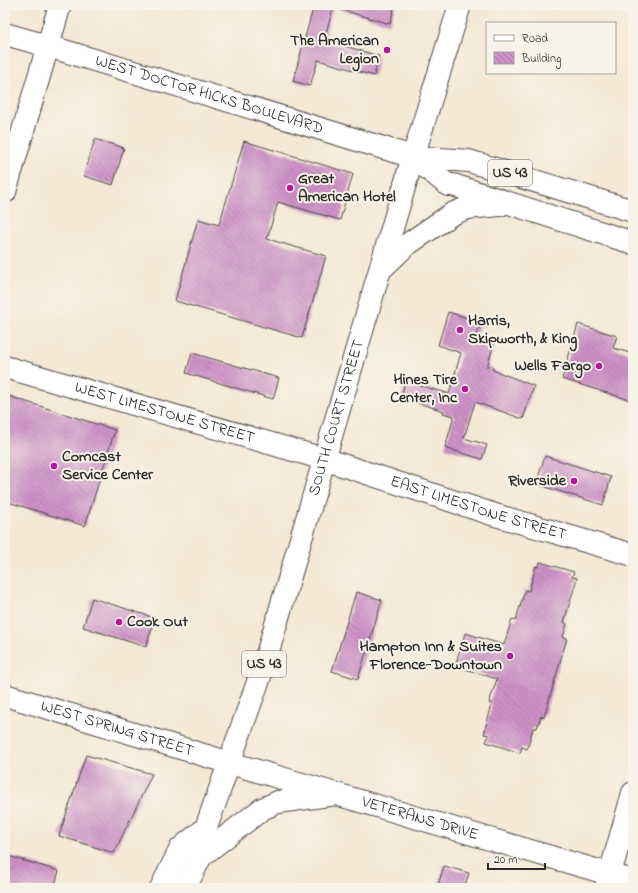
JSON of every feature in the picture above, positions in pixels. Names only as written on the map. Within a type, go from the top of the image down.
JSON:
[{"type":"main road","points":[[5,192],[60,5]]},
{"type":"main road","name":"SOUTH COURT STREET","points":[[206,828],[264,665],[413,157],[460,5]]},
{"type":"main road","name":"WEST DOCTOR HICKS BOULEVARD","points":[[5,34],[413,157]]},
{"type":"main road","points":[[413,157],[448,185],[508,204]]},
{"type":"main road","name":"US 43","points":[[413,157],[469,161],[633,210]]},
{"type":"main road","name":"US 43","points":[[380,269],[405,246],[452,214],[467,208],[508,204],[633,243]]},
{"type":"main road","name":"WEST LIMESTONE STREET","points":[[5,368],[324,458]]},
{"type":"main road","name":"EAST LIMESTONE STREET","points":[[324,458],[495,515],[633,555]]},
{"type":"main road","name":"WEST SPRING STREET","points":[[5,695],[230,763]]},
{"type":"main road","name":"VETERANS DRIVE","points":[[230,763],[336,794],[608,881],[633,881]]},
{"type":"main road","points":[[608,881],[633,793]]},
{"type":"main road","points":[[201,856],[262,809],[278,802],[336,794]]},
{"type":"main road","points":[[161,888],[181,848],[206,828]]},
{"type":"main road","name":"US 43","points":[[185,888],[201,856],[206,828]]},
{"type":"building","points":[[314,5],[334,5],[324,40],[379,56],[374,76],[318,60],[310,86],[293,81]]},
{"type":"building","points":[[340,5],[395,5],[390,24],[339,9]]},
{"type":"building","points":[[95,139],[124,148],[113,185],[84,176]]},
{"type":"building","points":[[244,141],[353,174],[340,220],[278,202],[267,239],[326,256],[302,338],[175,301],[198,219],[219,225]]},
{"type":"building","points":[[448,312],[481,322],[476,338],[494,344],[487,367],[493,368],[493,370],[534,386],[523,419],[475,402],[464,438],[487,445],[482,459],[445,448],[454,416],[443,413],[444,411],[401,398],[405,381],[449,394],[461,353],[438,345]]},
{"type":"building","name":"Wells Fargo","points":[[578,324],[617,336],[613,348],[633,354],[633,401],[562,379]]},
{"type":"building","points":[[192,353],[279,378],[273,399],[186,373]]},
{"type":"building","name":"Comcast Service Center","points":[[5,395],[115,430],[85,526],[5,501]]},
{"type":"building","name":"Riverside","points":[[545,456],[611,477],[603,505],[536,484]]},
{"type":"building","name":"Hampton Inn & Suites Florence-Downtown","points":[[540,562],[574,572],[572,577],[577,578],[564,622],[567,624],[563,637],[567,638],[544,717],[541,716],[537,728],[533,728],[527,749],[522,747],[520,753],[486,742],[489,735],[484,734],[492,704],[489,703],[497,679],[455,666],[465,633],[504,645],[512,619],[516,620],[525,590],[529,591],[536,566],[539,567]]},
{"type":"building","points":[[356,592],[382,600],[358,679],[332,671]]},
{"type":"building","name":"Cook Out","points":[[92,598],[155,618],[146,647],[83,627]]},
{"type":"building","points":[[86,755],[152,774],[114,853],[59,836]]},
{"type":"building","points":[[5,855],[59,871],[54,888],[5,888]]},
{"type":"building","points":[[444,866],[469,873],[464,888],[437,888]]},
{"type":"place","name":"The American Legion","points":[[387,50]]},
{"type":"place","name":"Great American Hotel","points":[[290,188]]},
{"type":"place","name":"Harris, Skipworth, & King","points":[[460,330]]},
{"type":"place","name":"Wells Fargo","points":[[599,366]]},
{"type":"place","name":"Hines Tire Center, Inc","points":[[465,389]]},
{"type":"place","name":"Comcast Service Center","points":[[54,466]]},
{"type":"place","name":"Riverside","points":[[574,481]]},
{"type":"place","name":"Cook Out","points":[[119,622]]},
{"type":"place","name":"Hampton Inn & Suites Florence-Downtown","points":[[510,656]]}]
